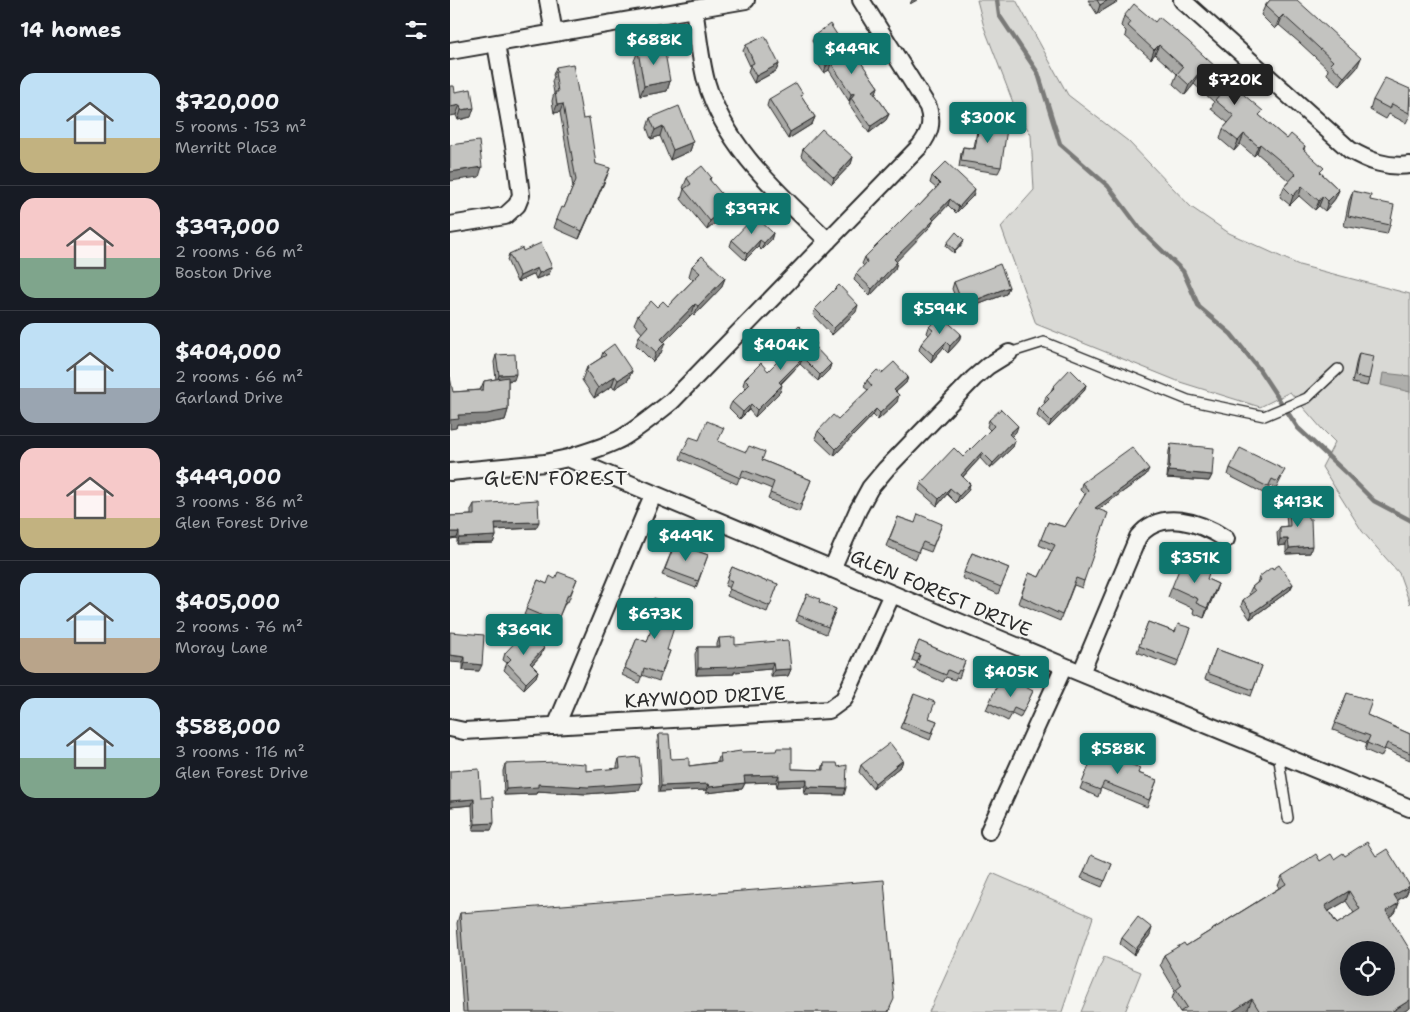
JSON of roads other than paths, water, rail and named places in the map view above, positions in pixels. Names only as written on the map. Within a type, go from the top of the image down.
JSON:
[{"type":"street","points":[[548,0],[554,33]]},
{"type":"street","points":[[450,52],[746,0]]},
{"type":"street","points":[[450,472],[545,463],[568,458],[591,451],[621,438],[660,411],[672,401],[920,146],[931,128],[931,116],[928,107],[861,0]]},
{"type":"street","points":[[1182,0],[1350,150],[1364,158],[1382,164],[1410,165]]},
{"type":"street","points":[[694,9],[706,82],[720,117],[734,142],[764,180],[828,241]]},
{"type":"street","points":[[450,225],[505,216],[517,205],[521,195],[496,44]]},
{"type":"street","points":[[832,569],[858,510],[870,488],[974,378],[988,366],[1009,353]]},
{"type":"street","name":"GLEN FOREST DRIVE","points":[[568,458],[1064,666],[1410,808]]},
{"type":"street","points":[[556,726],[653,495]]},
{"type":"street","points":[[1081,673],[1138,537],[1144,530],[1159,522],[1176,520],[1195,523],[1212,530],[1226,539]]},
{"type":"street","name":"KAYWOOD DRIVE","points":[[450,728],[464,730],[556,726],[828,710],[841,711],[844,699],[892,594]]},
{"type":"street","points":[[989,831],[1064,666]]},
{"type":"lane","points":[[1009,353],[1044,342],[1188,400],[1264,416],[1307,398],[1338,369]]},
{"type":"lane","points":[[1278,754],[1288,818]]},
{"type":"waterway","points":[[997,0],[999,15],[1038,73],[1060,144],[1108,186],[1141,230],[1183,271],[1199,307],[1231,334],[1259,369],[1298,428],[1374,501],[1410,520]]},
{"type":"district","name":"GLEN FOREST","points":[[556,478]]}]
